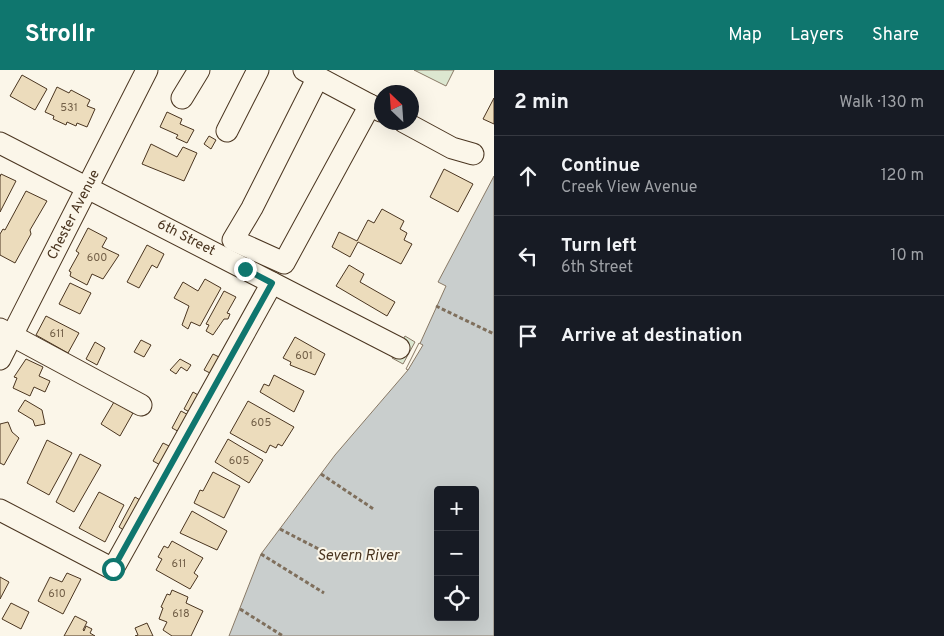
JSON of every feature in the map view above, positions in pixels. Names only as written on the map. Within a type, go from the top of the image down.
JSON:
[{"type":"street","name":"Chester Avenue","points":[[0,359],[6,332],[88,188],[147,70]]},
{"type":"street","points":[[182,98],[199,70]]},
{"type":"street","points":[[227,131],[258,70]]},
{"type":"street","points":[[374,107],[311,74],[252,208],[233,240],[284,263],[374,111]]},
{"type":"street","points":[[419,130],[452,148],[473,154]]},
{"type":"street","name":"6th Street","points":[[0,143],[399,348]]},
{"type":"street","points":[[245,269],[255,250]]},
{"type":"street","points":[[0,510],[113,569],[272,283]]},
{"type":"street","points":[[6,332],[141,405]]},
{"type":"path","points":[[436,306],[494,334]]},
{"type":"path","points":[[322,474],[374,510]]},
{"type":"path","points":[[280,529],[336,558]]},
{"type":"path","points":[[261,554],[324,593]]},
{"type":"path","points":[[240,609],[284,636]]},
{"type":"green space","points":[[414,70],[454,70],[446,86]]},
{"type":"green space","points":[[405,336],[415,342],[403,364],[392,358]]},
{"type":"water","name":"Severn River","points":[[494,176],[494,636],[229,636],[261,554],[335,455],[408,370],[446,286],[438,282]]},
{"type":"pier","points":[[419,343],[423,345],[408,370],[406,369]]},
{"type":"building","points":[[22,75],[47,89],[35,110],[10,96]]},
{"type":"building","points":[[57,87],[69,93],[71,90],[90,100],[87,106],[95,109],[87,127],[77,123],[76,126],[67,122],[66,125],[53,119],[54,116],[45,112]]},
{"type":"building","points":[[494,98],[494,124],[483,119]]},
{"type":"building","points":[[167,112],[182,119],[180,124],[194,130],[187,143],[176,138],[178,135],[160,127]]},
{"type":"building","points":[[209,136],[216,140],[211,149],[204,144]]},
{"type":"building","points":[[151,144],[177,157],[183,147],[197,153],[184,181],[142,164]]},
{"type":"building","points":[[444,169],[473,184],[458,212],[430,197]]},
{"type":"building","points":[[1,174],[16,181],[0,212],[0,177]]},
{"type":"building","points":[[26,191],[47,201],[30,230],[31,234],[15,263],[0,255],[0,234],[3,229],[5,230]]},
{"type":"building","points":[[382,209],[404,221],[400,229],[407,233],[404,240],[412,244],[401,264],[358,242],[350,257],[332,247],[339,232],[357,241],[368,220],[374,223]]},
{"type":"building","points":[[88,228],[107,238],[102,247],[119,255],[103,279],[92,274],[87,285],[70,276],[71,272],[69,271],[79,253],[76,251]]},
{"type":"building","points":[[147,245],[164,254],[157,268],[152,265],[139,288],[127,282]]},
{"type":"building","points":[[349,265],[364,274],[360,282],[395,302],[387,316],[336,286]]},
{"type":"building","points":[[205,279],[221,288],[200,326],[191,322],[188,329],[182,325],[189,306],[174,298],[183,282],[198,291]]},
{"type":"building","points":[[70,283],[91,293],[80,314],[59,304]]},
{"type":"building","points":[[224,291],[236,297],[227,313],[230,314],[228,319],[224,319],[213,335],[206,331],[209,325],[206,324]]},
{"type":"building","points":[[46,316],[79,333],[68,353],[36,335]]},
{"type":"building","points":[[295,337],[325,354],[315,375],[290,365],[291,362],[283,358]]},
{"type":"building","points":[[141,340],[151,345],[144,357],[134,352]]},
{"type":"building","points":[[95,342],[105,348],[97,365],[86,359]]},
{"type":"building","points":[[213,354],[223,359],[214,375],[204,370]]},
{"type":"building","points":[[26,359],[43,367],[39,376],[50,381],[45,392],[34,387],[30,396],[13,388],[17,378],[14,377]]},
{"type":"building","points":[[180,359],[191,365],[187,371],[181,367],[176,374],[170,370]]},
{"type":"building","points":[[274,375],[304,391],[294,412],[260,392],[264,384],[269,386]]},
{"type":"building","points":[[193,392],[205,399],[195,415],[184,409]]},
{"type":"building","points":[[25,400],[42,410],[45,424],[35,426],[33,420],[18,411]]},
{"type":"building","points":[[248,401],[294,427],[282,446],[278,444],[276,448],[270,445],[266,453],[230,433]]},
{"type":"building","points":[[114,402],[133,413],[120,436],[101,424]]},
{"type":"building","points":[[181,411],[194,418],[185,435],[172,428]]},
{"type":"building","points":[[8,422],[12,432],[19,438],[4,465],[0,463],[0,424]]},
{"type":"building","points":[[228,439],[263,460],[249,483],[215,462]]},
{"type":"building","points":[[47,440],[72,453],[49,495],[27,483]]},
{"type":"building","points":[[163,443],[177,450],[166,468],[153,461]]},
{"type":"building","points":[[80,454],[101,465],[74,512],[56,502]]},
{"type":"building","points":[[213,472],[240,486],[224,518],[194,503],[200,490],[203,491]]},
{"type":"building","points":[[99,492],[124,505],[105,542],[79,528]]},
{"type":"building","points":[[135,497],[145,503],[128,533],[119,527]]},
{"type":"building","points":[[192,511],[227,531],[217,550],[180,533]]},
{"type":"building","points":[[172,541],[203,558],[194,573],[198,576],[190,589],[156,570],[162,559],[158,557],[164,546],[168,548]]},
{"type":"building","points":[[67,573],[81,579],[63,614],[38,601],[50,577],[62,582]]},
{"type":"building","points":[[0,577],[9,582],[0,599]]},
{"type":"building","points":[[172,590],[188,597],[186,603],[203,611],[191,636],[172,636],[163,630],[167,622],[159,619],[163,608],[161,607],[167,594],[170,595]]},
{"type":"building","points":[[11,603],[29,612],[21,629],[2,619]]},
{"type":"building","points":[[75,616],[87,622],[84,631],[86,626],[92,629],[90,633],[95,636],[64,636]]},
{"type":"building","points":[[147,623],[153,636],[135,636],[138,635],[135,628]]},
{"type":"route","points":[[113,569],[272,283],[245,269]]}]
